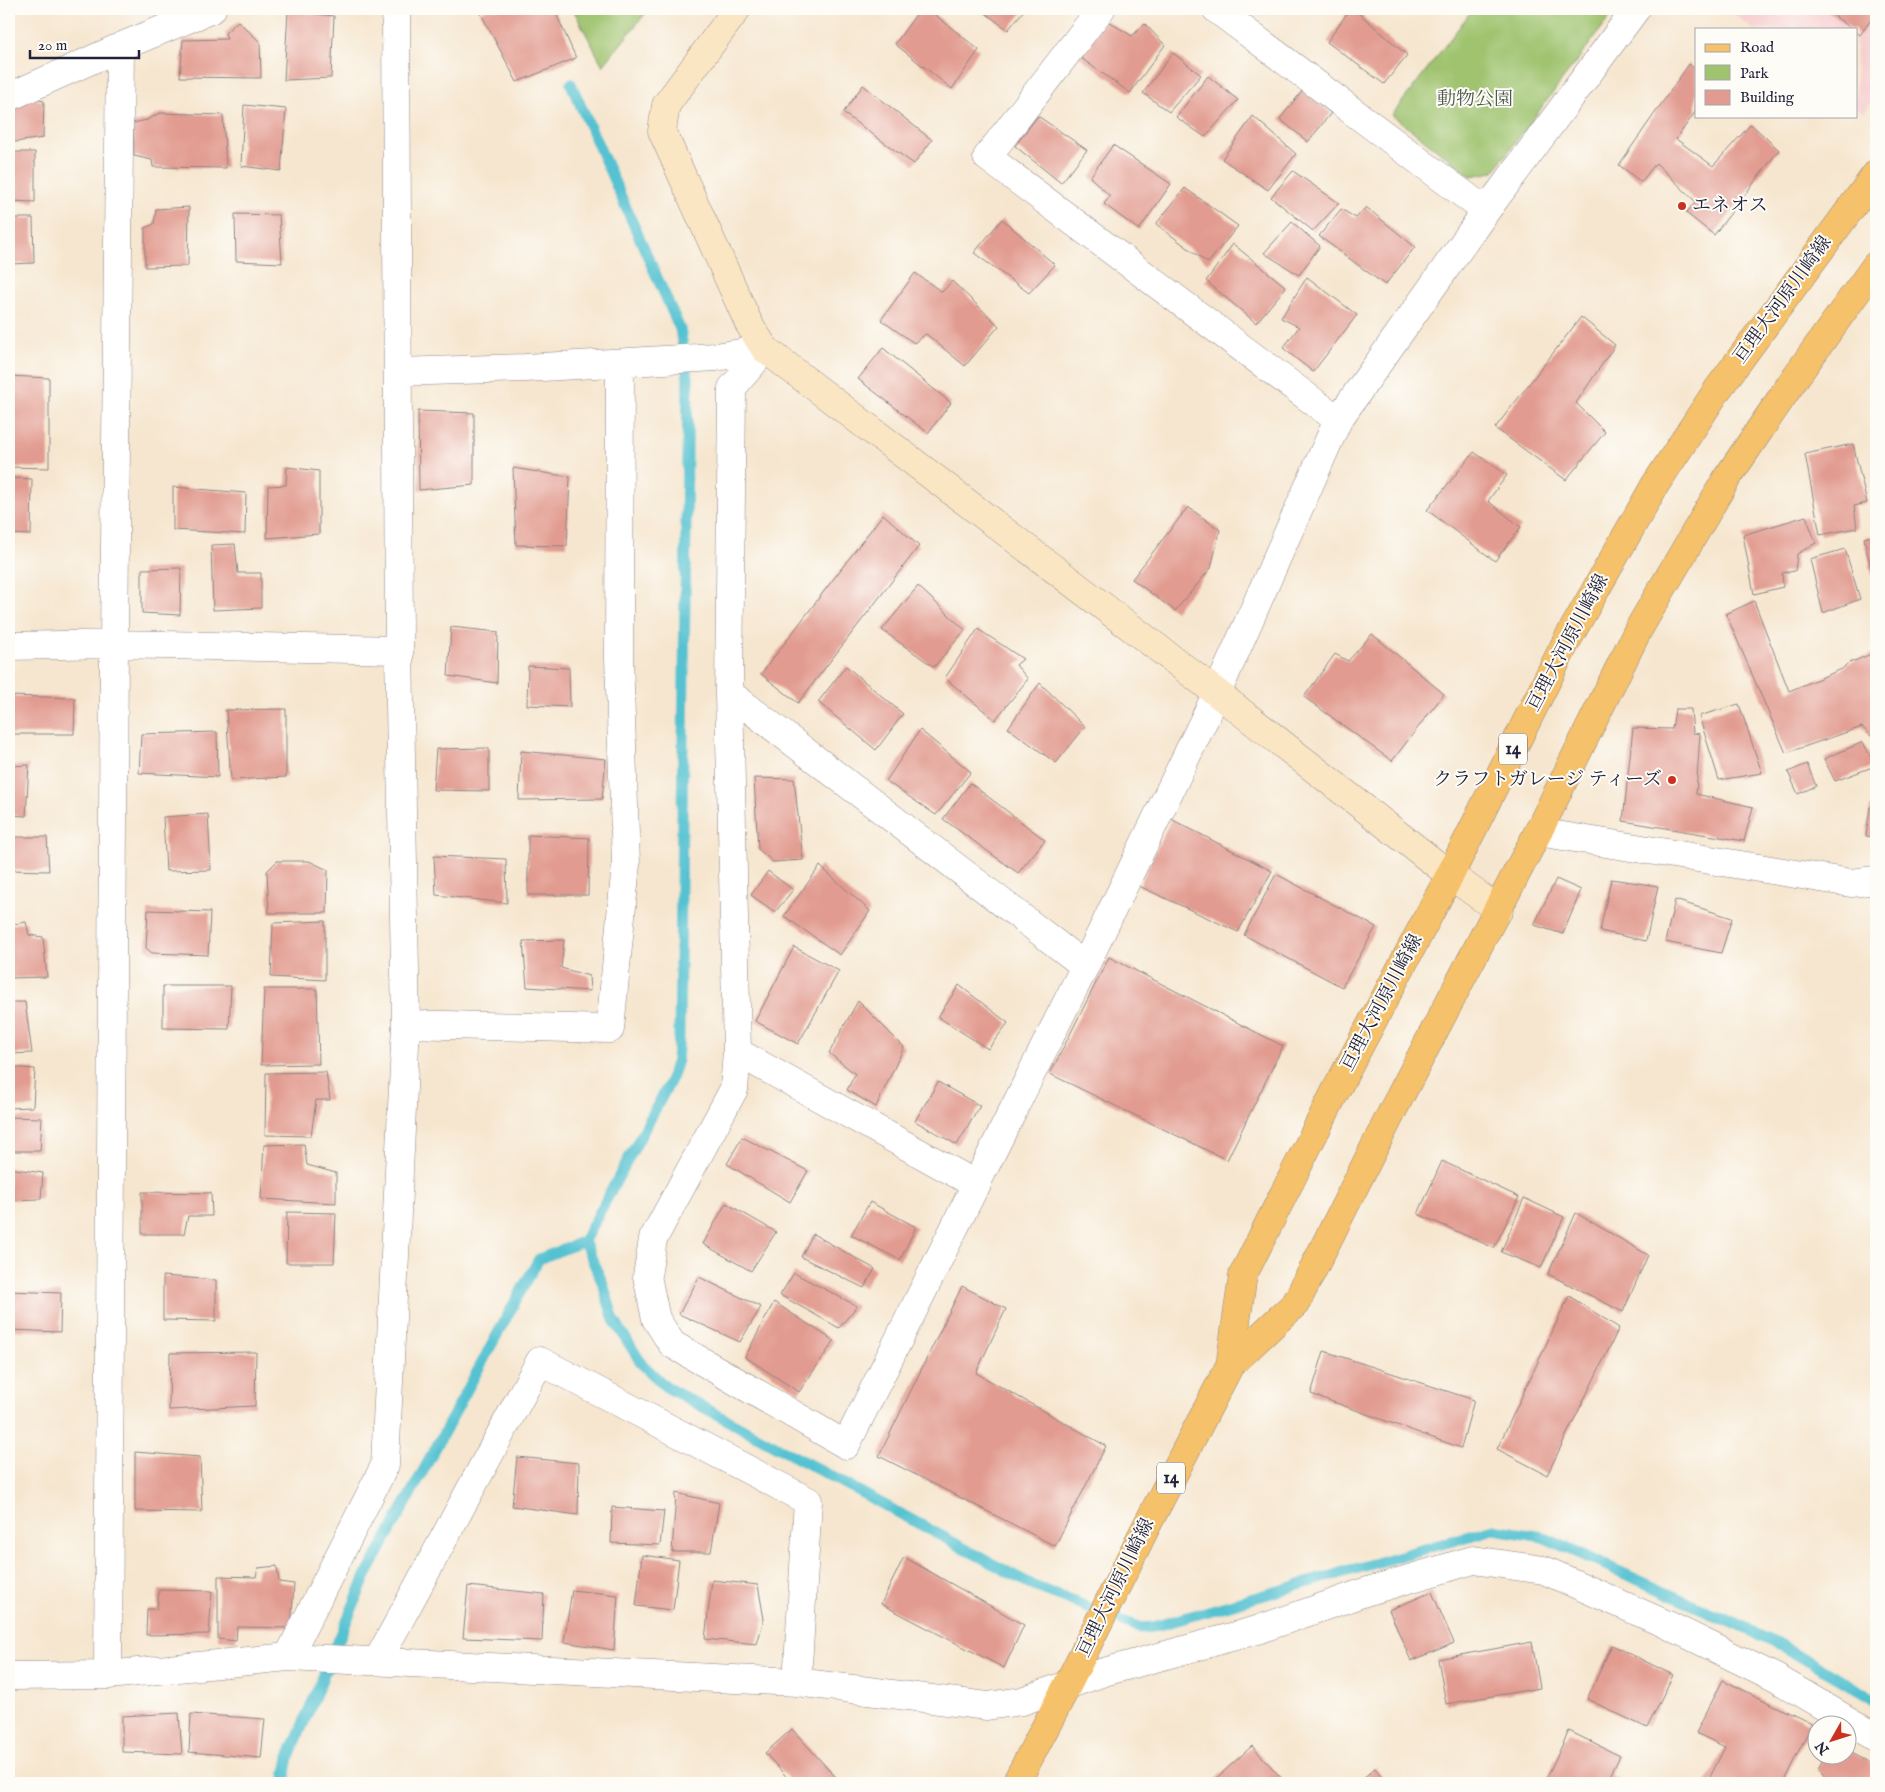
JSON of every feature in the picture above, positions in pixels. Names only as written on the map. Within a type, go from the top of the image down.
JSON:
[{"type":"main road","name":"亘理大河原川崎線","points":[[1016,1783],[1230,1365],[1243,1275],[1334,1094],[1450,875],[1566,642],[1655,485],[1718,389],[1876,174]]},
{"type":"main road","name":"亘理大河原川崎線","points":[[1230,1365],[1296,1303],[1395,1106],[1499,910],[1638,630],[1727,478],[1797,375],[1876,265]]},
{"type":"street","points":[[9,97],[120,47],[212,9]]},
{"type":"street","points":[[297,1657],[385,1465],[406,1024],[399,650],[396,9]]},
{"type":"street","points":[[737,9],[666,105],[662,131],[749,324],[765,349],[1216,693],[1450,875],[1499,910]]},
{"type":"street","points":[[1101,9],[987,157],[1338,420]]},
{"type":"street","points":[[1216,9],[1486,211]]},
{"type":"street","points":[[765,349],[732,388],[728,693],[737,1052],[734,1089],[653,1240],[647,1276],[656,1319],[672,1344],[846,1445],[1086,966],[1216,693],[1338,420],[1486,211],[1636,9]]},
{"type":"street","points":[[108,1675],[114,644],[120,47]]},
{"type":"street","points":[[398,372],[716,357],[765,349]]},
{"type":"street","points":[[406,1024],[610,1029],[626,864],[619,658],[620,362]]},
{"type":"street","points":[[9,646],[114,644],[399,650]]},
{"type":"street","points":[[728,693],[1086,966]]},
{"type":"street","points":[[1538,832],[1850,883],[1876,880]]},
{"type":"street","points":[[737,1052],[977,1185]]},
{"type":"street","points":[[367,1660],[540,1361],[808,1500],[797,1682]]},
{"type":"street","points":[[9,1676],[108,1675],[297,1657],[797,1682],[987,1706],[1022,1701],[1147,1659],[1257,1630],[1365,1592],[1473,1560],[1544,1570],[1661,1622],[1776,1678],[1876,1737]]},
{"type":"shaded area","points":[[1727,9],[1876,9],[1876,96],[1864,113],[1858,108],[1858,28],[1752,28]]},
{"type":"green space","points":[[573,9],[649,9],[603,66]]},
{"type":"green space","name":"動物公園","points":[[1473,9],[1616,9],[1493,172],[1471,176],[1392,115]]},
{"type":"building","points":[[487,9],[554,9],[576,58],[517,82],[480,12]]},
{"type":"building","points":[[920,9],[928,9],[979,50],[952,89],[895,44]]},
{"type":"building","points":[[980,9],[1025,9],[1008,30]]},
{"type":"building","points":[[1350,9],[1354,9],[1407,55],[1384,84],[1327,42]]},
{"type":"building","points":[[1825,9],[1876,9],[1876,13],[1860,35],[1858,34],[1858,28],[1851,28]]},
{"type":"building","points":[[288,11],[334,16],[331,78],[284,80]]},
{"type":"building","points":[[1106,20],[1132,36],[1145,24],[1165,45],[1130,93],[1078,56]]},
{"type":"building","points":[[238,21],[260,42],[261,78],[180,77],[183,40],[227,39],[225,33]]},
{"type":"building","points":[[1173,53],[1201,75],[1169,112],[1143,93]]},
{"type":"building","points":[[1689,64],[1695,69],[1695,112],[1676,139],[1713,166],[1751,124],[1779,150],[1714,235],[1686,213],[1696,202],[1656,163],[1641,182],[1619,165]]},
{"type":"building","points":[[1208,76],[1238,100],[1205,137],[1176,117]]},
{"type":"building","points":[[863,85],[932,140],[914,164],[843,113]]},
{"type":"building","points":[[1302,91],[1331,113],[1308,142],[1280,119]]},
{"type":"building","points":[[25,97],[44,101],[43,138],[15,142],[9,135],[9,105]]},
{"type":"building","points":[[244,105],[286,109],[281,171],[241,166]]},
{"type":"building","points":[[160,113],[223,115],[226,168],[153,167],[152,160],[134,156],[133,123],[147,120]]},
{"type":"building","points":[[1038,116],[1087,150],[1061,183],[1015,146]]},
{"type":"building","points":[[1253,116],[1296,154],[1268,190],[1222,159]]},
{"type":"building","points":[[1113,145],[1171,184],[1139,230],[1104,204],[1110,196],[1090,177]]},
{"type":"building","points":[[9,152],[35,152],[35,202],[9,201]]},
{"type":"building","points":[[1293,171],[1339,203],[1313,231],[1271,197]]},
{"type":"building","points":[[1185,188],[1238,226],[1208,263],[1156,224]]},
{"type":"building","points":[[189,207],[188,266],[145,267],[145,228],[154,224],[156,209]]},
{"type":"building","points":[[1366,207],[1415,247],[1385,285],[1319,236],[1341,209],[1356,218]]},
{"type":"building","points":[[235,214],[279,215],[282,263],[236,261]]},
{"type":"building","points":[[9,218],[33,218],[34,263],[9,264]]},
{"type":"building","points":[[1002,219],[1055,265],[1029,293],[974,253]]},
{"type":"building","points":[[1292,222],[1320,246],[1299,275],[1264,253]]},
{"type":"building","points":[[1233,244],[1286,287],[1256,323],[1206,281]]},
{"type":"building","points":[[915,273],[942,292],[952,281],[999,326],[965,366],[926,334],[914,343],[881,320]]},
{"type":"building","points":[[1307,277],[1357,315],[1313,372],[1283,348],[1299,327],[1281,318]]},
{"type":"building","points":[[1581,317],[1615,345],[1576,403],[1605,432],[1566,480],[1495,428]]},
{"type":"building","points":[[883,348],[951,403],[928,433],[858,379]]},
{"type":"building","points":[[9,376],[49,378],[49,468],[9,467]]},
{"type":"building","points":[[418,411],[474,413],[474,485],[419,490]]},
{"type":"building","points":[[1853,444],[1867,503],[1854,506],[1857,528],[1820,535],[1805,454]]},
{"type":"building","points":[[1474,452],[1507,475],[1488,501],[1521,527],[1495,561],[1427,510]]},
{"type":"building","points":[[287,467],[319,471],[319,534],[267,538],[268,486],[286,485]]},
{"type":"building","points":[[513,468],[570,477],[567,546],[516,545]]},
{"type":"building","points":[[9,478],[32,479],[31,535],[9,534]]},
{"type":"building","points":[[173,487],[246,493],[245,534],[173,530]]},
{"type":"building","points":[[1188,507],[1220,530],[1211,568],[1175,611],[1132,579]]},
{"type":"building","points":[[883,514],[919,546],[798,703],[761,674]]},
{"type":"building","points":[[1806,516],[1816,543],[1797,554],[1795,571],[1782,573],[1783,587],[1754,594],[1743,535]]},
{"type":"building","points":[[1876,535],[1876,587],[1875,587],[1864,538]]},
{"type":"building","points":[[235,544],[238,573],[261,573],[261,608],[213,610],[211,545]]},
{"type":"building","points":[[1845,549],[1860,599],[1823,613],[1810,559]]},
{"type":"building","points":[[181,568],[180,615],[142,613],[142,569]]},
{"type":"building","points":[[918,586],[965,630],[934,667],[882,630]]},
{"type":"building","points":[[1754,601],[1789,691],[1842,669],[1847,664],[1876,652],[1876,741],[1862,727],[1786,753],[1726,614]]},
{"type":"building","points":[[451,627],[498,632],[497,683],[448,676]]},
{"type":"building","points":[[978,629],[1023,659],[1016,665],[1028,679],[995,720],[945,678]]},
{"type":"building","points":[[1372,634],[1444,694],[1392,761],[1304,697],[1335,654],[1348,661]]},
{"type":"building","points":[[528,666],[569,668],[570,707],[527,705]]},
{"type":"building","points":[[846,666],[903,714],[876,750],[818,702]]},
{"type":"building","points":[[1040,683],[1085,727],[1056,763],[1008,728]]},
{"type":"building","points":[[9,696],[75,698],[74,734],[9,734]]},
{"type":"building","points":[[1739,704],[1762,773],[1719,780],[1699,716]]},
{"type":"building","points":[[286,709],[286,777],[231,780],[226,710]]},
{"type":"building","points":[[1675,709],[1691,709],[1693,733],[1700,734],[1696,794],[1753,807],[1744,841],[1623,821],[1633,728],[1672,729]]},
{"type":"building","points":[[920,730],[971,772],[936,815],[886,781]]},
{"type":"building","points":[[217,732],[218,777],[139,773],[141,734]]},
{"type":"building","points":[[1863,742],[1875,766],[1835,781],[1824,759]]},
{"type":"building","points":[[489,748],[489,791],[433,790],[436,749]]},
{"type":"building","points":[[521,751],[606,759],[602,799],[519,800]]},
{"type":"building","points":[[1807,764],[1816,786],[1798,794],[1788,772]]},
{"type":"building","points":[[29,765],[26,816],[9,815],[9,766]]},
{"type":"building","points":[[754,778],[794,779],[803,860],[773,862],[758,849]]},
{"type":"building","points":[[970,783],[1045,840],[1018,873],[943,819]]},
{"type":"building","points":[[1870,807],[1876,807],[1876,837],[1866,836]]},
{"type":"building","points":[[208,814],[211,870],[166,871],[163,817]]},
{"type":"building","points":[[1171,819],[1272,871],[1238,932],[1139,886]]},
{"type":"building","points":[[528,835],[589,838],[588,895],[528,895]]},
{"type":"building","points":[[9,837],[47,837],[49,871],[9,870]]},
{"type":"building","points":[[434,856],[506,859],[507,903],[436,895]]},
{"type":"building","points":[[277,861],[309,861],[328,870],[327,913],[269,913],[267,871]]},
{"type":"building","points":[[820,866],[870,911],[840,955],[784,916]]},
{"type":"building","points":[[768,871],[793,890],[775,912],[751,895]]},
{"type":"building","points":[[1276,874],[1376,927],[1342,987],[1244,935]]},
{"type":"building","points":[[1556,879],[1581,890],[1563,934],[1534,925]]},
{"type":"building","points":[[1611,879],[1658,886],[1646,941],[1600,931]]},
{"type":"building","points":[[1675,900],[1732,918],[1721,953],[1665,942]]},
{"type":"building","points":[[148,910],[210,912],[208,955],[152,953],[146,948]]},
{"type":"building","points":[[325,921],[325,980],[271,977],[273,923]]},
{"type":"building","points":[[26,922],[29,935],[43,937],[47,977],[9,978],[9,925]]},
{"type":"building","points":[[564,940],[561,968],[589,976],[590,991],[527,987],[523,941]]},
{"type":"building","points":[[794,947],[839,971],[798,1044],[755,1021]]},
{"type":"building","points":[[1109,957],[1283,1046],[1227,1160],[1050,1074]]},
{"type":"building","points":[[959,985],[1008,1023],[988,1049],[938,1017]]},
{"type":"building","points":[[163,986],[231,986],[229,1029],[163,1028]]},
{"type":"building","points":[[264,989],[317,989],[319,1064],[261,1065]]},
{"type":"building","points":[[858,1001],[904,1047],[876,1107],[847,1090],[855,1074],[829,1053]]},
{"type":"building","points":[[9,1002],[25,1002],[32,1053],[9,1054]]},
{"type":"building","points":[[9,1067],[35,1069],[33,1107],[9,1108]]},
{"type":"building","points":[[326,1072],[330,1100],[316,1100],[311,1136],[265,1135],[266,1073]]},
{"type":"building","points":[[938,1082],[980,1106],[957,1145],[915,1121]]},
{"type":"building","points":[[9,1117],[42,1118],[40,1151],[9,1151]]},
{"type":"building","points":[[742,1137],[808,1171],[790,1202],[727,1164]]},
{"type":"building","points":[[304,1144],[307,1165],[336,1173],[336,1203],[261,1199],[264,1145]]},
{"type":"building","points":[[1442,1161],[1519,1197],[1494,1248],[1418,1214]]},
{"type":"building","points":[[9,1168],[43,1173],[41,1199],[9,1200]]},
{"type":"building","points":[[142,1192],[211,1193],[212,1216],[188,1216],[184,1234],[142,1234]]},
{"type":"building","points":[[1524,1198],[1564,1217],[1541,1268],[1501,1252]]},
{"type":"building","points":[[870,1202],[916,1227],[900,1260],[851,1235]]},
{"type":"building","points":[[726,1203],[776,1232],[751,1271],[703,1244]]},
{"type":"building","points":[[287,1212],[336,1213],[334,1263],[286,1263]]},
{"type":"building","points":[[1576,1213],[1648,1255],[1623,1312],[1548,1274]]},
{"type":"building","points":[[813,1234],[875,1269],[864,1288],[801,1257]]},
{"type":"building","points":[[794,1273],[857,1306],[839,1328],[780,1295]]},
{"type":"building","points":[[163,1276],[216,1280],[216,1321],[163,1320]]},
{"type":"building","points":[[699,1277],[761,1307],[740,1342],[679,1314]]},
{"type":"building","points":[[962,1286],[1006,1309],[976,1373],[1106,1446],[1055,1546],[879,1456]]},
{"type":"building","points":[[9,1291],[61,1293],[60,1332],[9,1330]]},
{"type":"building","points":[[1569,1296],[1619,1328],[1547,1475],[1497,1449]]},
{"type":"building","points":[[774,1302],[834,1341],[799,1392],[745,1357]]},
{"type":"building","points":[[1324,1351],[1474,1400],[1461,1448],[1311,1394]]},
{"type":"building","points":[[256,1352],[255,1406],[169,1410],[170,1353]]},
{"type":"building","points":[[135,1452],[200,1457],[202,1512],[135,1511]]},
{"type":"building","points":[[517,1457],[579,1463],[578,1515],[512,1506]]},
{"type":"building","points":[[676,1493],[719,1503],[711,1552],[672,1552]]},
{"type":"building","points":[[612,1507],[664,1511],[660,1545],[611,1543]]},
{"type":"building","points":[[642,1555],[679,1560],[673,1610],[636,1606]]},
{"type":"building","points":[[904,1557],[1024,1625],[1004,1668],[881,1604]]},
{"type":"building","points":[[277,1566],[279,1582],[294,1584],[291,1628],[237,1627],[236,1641],[218,1639],[218,1576],[256,1577],[258,1568]]},
{"type":"building","points":[[712,1580],[758,1585],[764,1619],[757,1644],[705,1639]]},
{"type":"building","points":[[468,1586],[544,1594],[542,1641],[463,1638]]},
{"type":"building","points":[[159,1590],[212,1591],[209,1634],[146,1635],[147,1609],[157,1609]]},
{"type":"building","points":[[572,1590],[618,1595],[614,1650],[564,1642]]},
{"type":"building","points":[[1432,1592],[1454,1643],[1411,1661],[1389,1610]]},
{"type":"building","points":[[1532,1642],[1540,1688],[1446,1704],[1438,1659]]},
{"type":"building","points":[[1612,1645],[1673,1675],[1647,1728],[1587,1699]]},
{"type":"building","points":[[1723,1680],[1808,1722],[1808,1732],[1783,1783],[1707,1783],[1725,1747],[1696,1733]]},
{"type":"building","points":[[179,1713],[182,1754],[122,1752],[122,1716]]},
{"type":"building","points":[[191,1714],[265,1719],[261,1758],[189,1752]]},
{"type":"building","points":[[792,1729],[841,1783],[792,1783],[765,1753]]},
{"type":"building","points":[[1569,1731],[1620,1756],[1610,1776],[1626,1783],[1544,1783]]},
{"type":"building","points":[[1252,1746],[1286,1783],[1211,1783]]},
{"type":"building","points":[[1858,1756],[1876,1766],[1876,1783],[1823,1783],[1825,1779],[1818,1770],[1821,1764],[1858,1764]]},
{"type":"building","points":[[1375,1768],[1388,1783],[1366,1783],[1362,1779]]},
{"type":"waterway","points":[[284,1783],[289,1757],[365,1578],[517,1298],[539,1259],[584,1241],[670,1082],[677,1060],[679,1036],[688,379],[680,329],[571,84]]},
{"type":"waterway","points":[[584,1241],[603,1284],[614,1320],[642,1364],[666,1387],[1034,1586],[1141,1628],[1153,1627],[1494,1529],[1543,1537],[1773,1641],[1876,1700]]},
{"type":"place","name":"エネオス","points":[[1682,206]]},
{"type":"place","name":"クラフトガレージ ティーズ","points":[[1672,780]]}]
